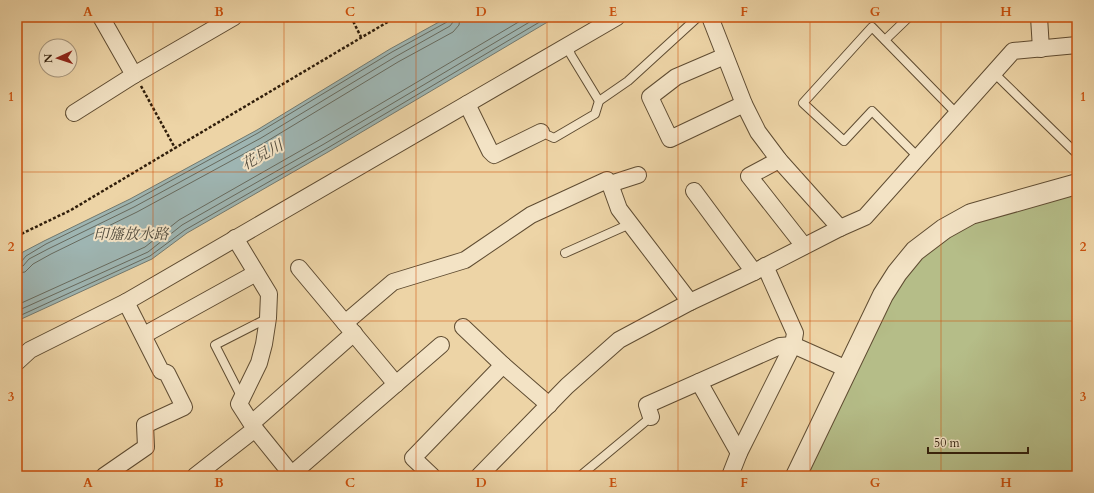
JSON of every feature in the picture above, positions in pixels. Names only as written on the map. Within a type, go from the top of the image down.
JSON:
[{"type":"street","points":[[101,17],[134,75]]},
{"type":"street","points":[[74,113],[134,75],[234,17]]},
{"type":"street","points":[[17,362],[30,350],[126,302],[617,17]]},
{"type":"street","points":[[710,17],[744,104],[758,132],[779,160],[840,228]]},
{"type":"street","points":[[1039,17],[1041,49]]},
{"type":"street","points":[[479,476],[567,386],[619,340],[690,302],[865,217],[1014,51],[1077,45]]},
{"type":"street","points":[[725,56],[676,77],[650,97],[670,139],[744,104]]},
{"type":"street","points":[[467,104],[490,151],[494,156],[541,132]]},
{"type":"street","points":[[779,160],[749,176],[804,246]]},
{"type":"street","points":[[610,184],[638,175]]},
{"type":"street","points":[[195,476],[253,426],[393,282],[465,260],[531,215],[607,180],[610,184],[619,209],[690,302]]},
{"type":"street","points":[[796,476],[883,295],[897,273],[915,251],[944,229],[971,214],[1077,184]]},
{"type":"street","points":[[694,191],[759,269],[796,333],[793,345],[739,453],[730,476]]},
{"type":"street","points":[[235,238],[269,294],[268,318],[259,363],[239,404],[253,426],[292,475],[440,345]]},
{"type":"street","points":[[299,268],[396,384]]},
{"type":"street","points":[[144,335],[256,273]]},
{"type":"street","points":[[104,476],[146,447],[145,425],[184,407],[167,373],[162,371],[126,302]]},
{"type":"street","points":[[463,327],[502,365],[548,405]]},
{"type":"street","points":[[651,417],[646,405],[780,346],[793,345],[847,369]]},
{"type":"street","points":[[432,476],[412,458],[502,365]]},
{"type":"street","points":[[699,382],[739,453]]},
{"type":"lane","points":[[541,132],[554,138],[595,114],[599,101],[628,81],[698,17]]},
{"type":"lane","points":[[885,40],[909,17]]},
{"type":"lane","points":[[918,157],[872,110],[844,141],[803,103],[872,27],[957,114]]},
{"type":"lane","points":[[568,46],[571,55],[599,101]]},
{"type":"lane","points":[[994,72],[1077,154]]},
{"type":"lane","points":[[564,253],[630,224]]},
{"type":"lane","points":[[242,398],[215,345],[268,318]]},
{"type":"lane","points":[[580,476],[651,417]]},
{"type":"path","points":[[350,17],[361,37]]},
{"type":"path","points":[[17,236],[70,210],[396,17]]},
{"type":"path","points":[[134,75],[175,148]]},
{"type":"green space","points":[[1077,191],[1077,476],[805,476],[891,297],[921,256],[966,225]]},
{"type":"water","name":"印旛放水路","points":[[448,17],[556,17],[328,152],[187,233],[152,259],[17,321],[17,260],[23,252],[130,199],[257,130],[390,49]]},
{"type":"water label","name":"花見川","points":[[262,155]]}]
